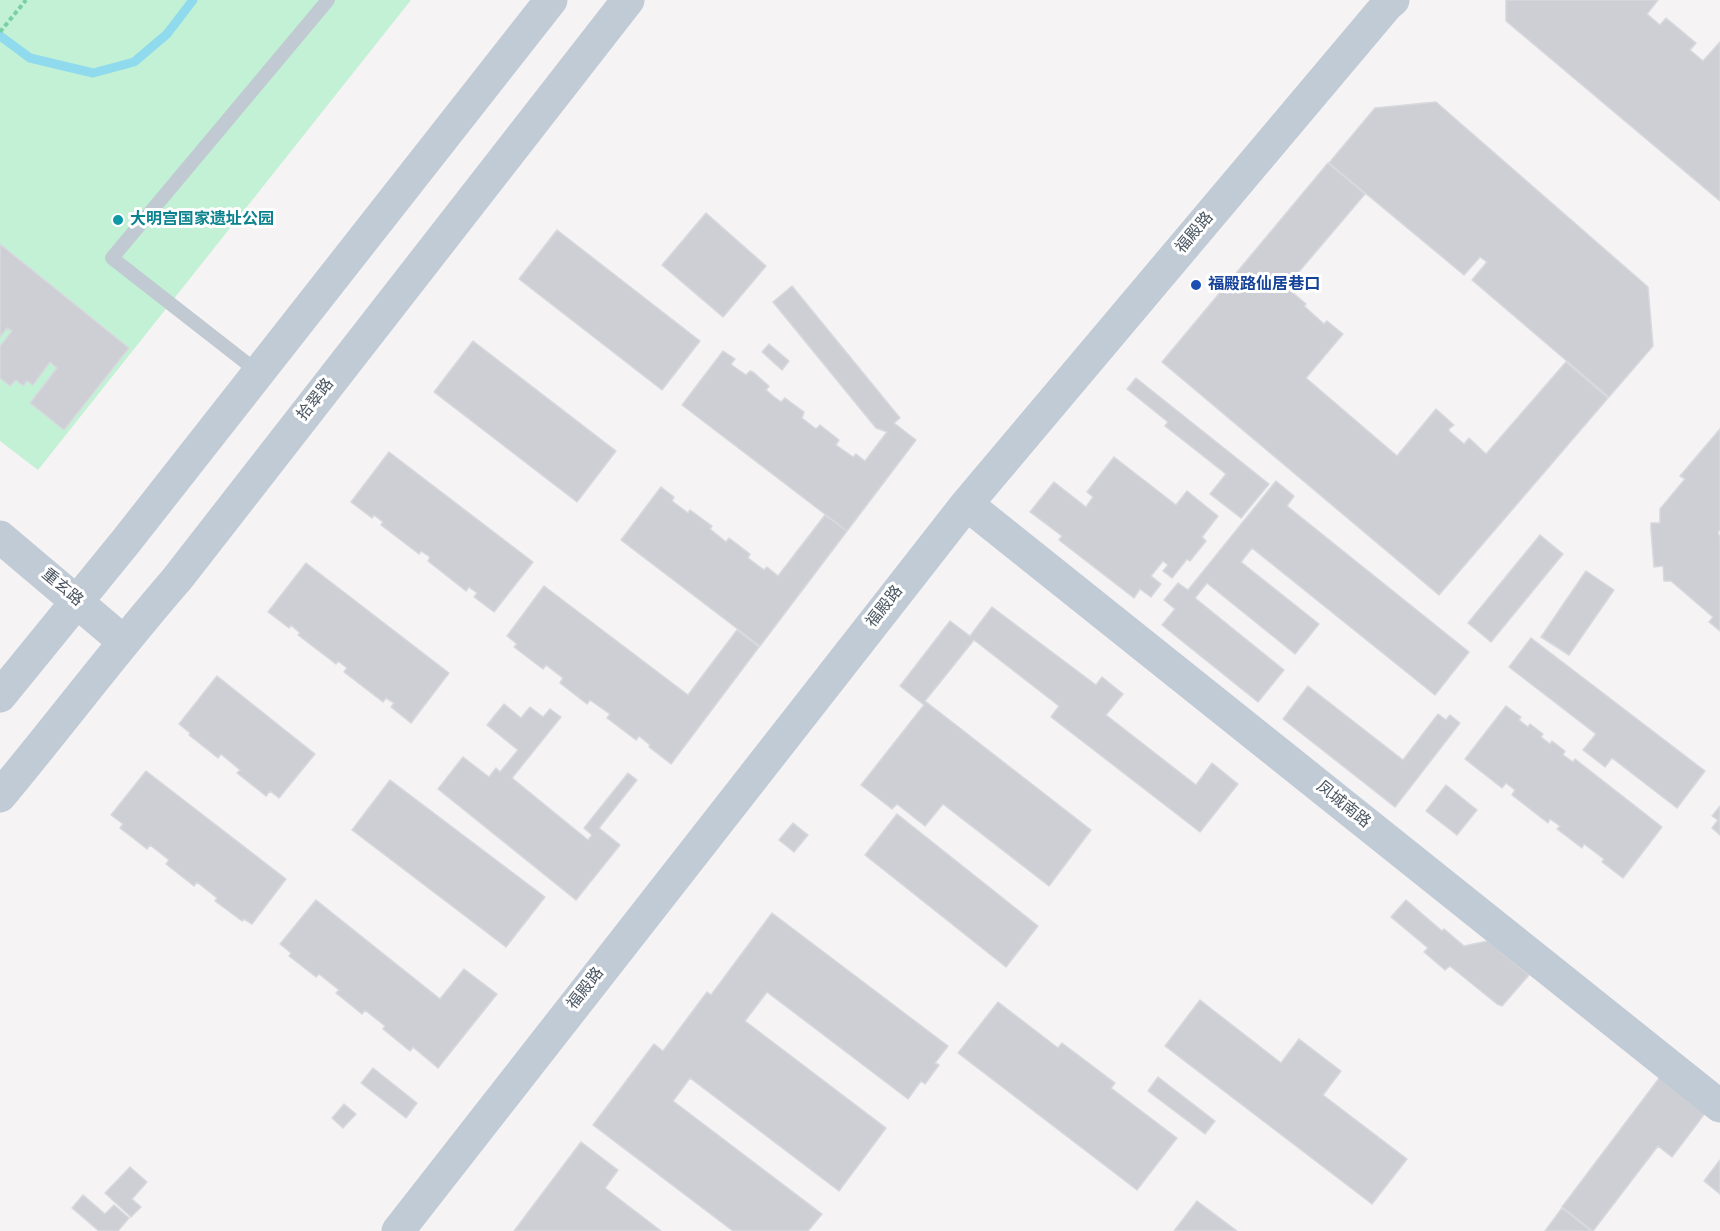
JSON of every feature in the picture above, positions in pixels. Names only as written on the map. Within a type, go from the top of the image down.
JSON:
[{"type":"street","points":[[0,696],[127,540],[551,0]]},
{"type":"street","name":"拾翠路","points":[[0,796],[123,641],[177,579],[628,0]]},
{"type":"street","name":"福殿路","points":[[398,1231],[636,924],[972,510],[1394,4]]},
{"type":"street","name":"福殿路","points":[[421,1231],[685,898],[972,510]]},
{"type":"street","name":"凤城南路","points":[[972,510],[1720,1106]]},
{"type":"street","name":"重玄路","points":[[0,537],[123,641]]},
{"type":"lane","points":[[258,372],[112,258],[328,0]]},
{"type":"path","points":[[0,32],[25,0]]},
{"type":"green space","name":"大明宫国家遗址公园","points":[[0,0],[411,0],[38,470],[0,441]]},
{"type":"building","points":[[1506,0],[1658,0],[1647,14],[1660,25],[1666,18],[1696,43],[1690,50],[1703,61],[1720,42],[1720,201],[1506,21]]},
{"type":"building","points":[[1436,102],[1648,287],[1653,346],[1609,397],[1472,280],[1487,262],[1480,257],[1464,275],[1329,163],[1375,108]]},
{"type":"building","points":[[1328,163],[1365,194],[1286,287],[1324,324],[1327,321],[1343,334],[1306,378],[1397,456],[1436,409],[1454,425],[1449,431],[1464,444],[1469,438],[1486,454],[1566,362],[1608,398],[1439,595],[1162,362]]},
{"type":"building","points":[[706,213],[766,266],[723,317],[662,265]]},
{"type":"building","points":[[557,230],[700,341],[662,390],[519,279]]},
{"type":"building","points":[[0,244],[129,348],[64,430],[30,403],[57,368],[50,362],[33,385],[27,381],[23,386],[16,380],[10,386],[0,378],[0,346],[12,331],[7,328],[0,337]]},
{"type":"building","points":[[792,286],[900,418],[894,423],[916,440],[847,531],[682,405],[723,351],[735,359],[731,364],[733,366],[746,375],[750,371],[753,372],[769,386],[766,390],[773,396],[781,402],[785,398],[804,412],[802,418],[816,429],[820,425],[839,440],[836,445],[853,457],[856,454],[865,461],[887,432],[876,428],[773,302]]},
{"type":"building","points":[[473,341],[616,451],[577,502],[434,392]]},
{"type":"building","points":[[769,344],[789,361],[782,370],[762,352]]},
{"type":"building","points":[[1136,378],[1269,484],[1241,518],[1210,494],[1226,474],[1165,426],[1168,422],[1127,389]]},
{"type":"building","points":[[1720,429],[1720,530],[1718,532],[1720,538],[1720,631],[1709,622],[1713,617],[1671,581],[1664,581],[1663,566],[1654,567],[1651,523],[1660,523],[1660,509],[1685,479],[1680,476]]},
{"type":"building","points":[[389,452],[533,562],[494,612],[474,597],[477,593],[469,587],[466,591],[428,561],[430,557],[421,551],[419,554],[381,525],[383,522],[374,515],[372,518],[351,502]]},
{"type":"building","points":[[1114,457],[1176,505],[1187,491],[1218,516],[1202,537],[1206,541],[1190,561],[1187,559],[1172,578],[1163,571],[1168,565],[1163,561],[1151,576],[1161,584],[1151,597],[1140,589],[1134,598],[1059,540],[1062,536],[1030,512],[1054,482],[1086,507],[1093,497],[1087,492]]},
{"type":"building","points":[[1276,481],[1294,496],[1287,506],[1469,652],[1435,695],[1252,548],[1241,562],[1319,624],[1295,654],[1207,583],[1195,598],[1284,670],[1258,702],[1162,625],[1175,609],[1164,600],[1178,583],[1188,590]]},
{"type":"building","points":[[661,487],[674,497],[672,501],[688,513],[690,510],[712,526],[710,529],[726,542],[729,538],[750,554],[748,558],[764,570],[767,567],[778,576],[825,515],[847,531],[760,646],[621,540]]},
{"type":"building","points":[[1540,535],[1563,554],[1491,642],[1468,623]]},
{"type":"building","points":[[306,563],[449,673],[411,723],[391,707],[394,703],[386,698],[383,702],[344,672],[347,668],[338,661],[336,664],[298,635],[300,633],[291,625],[289,628],[268,612]]},
{"type":"building","points":[[1586,571],[1614,590],[1569,655],[1541,637]]},
{"type":"building","points":[[544,586],[688,695],[737,630],[759,647],[671,764],[639,736],[636,740],[607,718],[610,714],[590,700],[587,704],[560,683],[563,678],[546,665],[543,669],[514,647],[517,644],[507,636]]},
{"type":"building","points":[[992,607],[1096,685],[1102,677],[1123,694],[1106,715],[1196,785],[1212,763],[1238,784],[1200,832],[1051,717],[1059,706],[974,640],[925,701],[1091,830],[1049,886],[943,804],[925,826],[897,804],[892,809],[861,785],[924,705],[900,686],[950,621],[970,636]]},
{"type":"building","points":[[1531,638],[1705,771],[1677,808],[1612,758],[1605,767],[1583,750],[1596,734],[1509,667]]},
{"type":"building","points":[[217,676],[315,754],[279,798],[270,791],[266,796],[237,773],[240,770],[221,754],[218,758],[179,724]]},
{"type":"building","points":[[1308,686],[1403,760],[1438,714],[1446,720],[1450,715],[1460,723],[1395,807],[1283,719]]},
{"type":"building","points":[[504,704],[521,718],[530,707],[543,717],[550,709],[561,717],[512,778],[588,840],[592,835],[584,828],[628,773],[637,780],[599,828],[620,845],[576,900],[438,789],[463,757],[489,777],[496,768],[500,772],[518,750],[487,725]]},
{"type":"building","points":[[1506,706],[1521,717],[1519,720],[1528,727],[1530,724],[1543,734],[1541,737],[1550,744],[1552,741],[1565,751],[1563,755],[1573,762],[1575,759],[1662,827],[1623,878],[1602,862],[1604,859],[1584,844],[1582,848],[1557,829],[1560,826],[1550,819],[1548,823],[1512,795],[1515,790],[1506,783],[1502,788],[1465,759]]},
{"type":"building","points":[[146,771],[286,879],[252,924],[244,919],[242,921],[215,901],[217,898],[197,882],[194,886],[166,864],[169,860],[150,845],[147,849],[120,828],[123,824],[111,815]]},
{"type":"building","points":[[390,780],[545,897],[506,947],[352,830]]},
{"type":"building","points":[[1446,785],[1477,810],[1457,835],[1426,811]]},
{"type":"building","points":[[1720,806],[1720,835],[1712,828],[1718,820],[1712,816]]},
{"type":"building","points":[[897,814],[1038,926],[1006,967],[865,855]]},
{"type":"building","points":[[793,823],[808,835],[794,852],[779,840]]},
{"type":"building","points":[[316,900],[440,999],[464,969],[497,994],[438,1068],[413,1047],[410,1051],[383,1029],[385,1026],[365,1010],[362,1014],[336,993],[339,990],[319,974],[316,977],[289,956],[291,953],[280,944]]},
{"type":"building","points":[[1406,900],[1442,931],[1444,929],[1464,946],[1488,941],[1529,975],[1502,1006],[1497,1004],[1450,966],[1445,970],[1424,952],[1428,948],[1391,917]]},
{"type":"building","points":[[772,913],[948,1046],[935,1063],[939,1065],[925,1084],[921,1081],[908,1099],[767,992],[745,1021],[886,1128],[839,1191],[690,1078],[673,1101],[822,1214],[808,1231],[733,1231],[593,1125],[654,1044],[663,1051],[707,992],[711,995]]},
{"type":"building","points":[[1200,1000],[1281,1063],[1299,1039],[1341,1071],[1323,1095],[1407,1159],[1372,1204],[1165,1046]]},
{"type":"building","points":[[998,1002],[1058,1048],[1062,1043],[1115,1083],[1111,1088],[1177,1138],[1137,1190],[958,1053]]},
{"type":"building","points":[[373,1068],[417,1103],[406,1118],[361,1083]]},
{"type":"building","points":[[1158,1077],[1215,1121],[1205,1134],[1148,1091]]},
{"type":"building","points":[[1660,1077],[1706,1112],[1672,1157],[1658,1146],[1593,1231],[1562,1207]]},
{"type":"building","points":[[344,1104],[356,1114],[343,1128],[332,1118]]},
{"type":"building","points":[[581,1142],[618,1170],[605,1188],[661,1231],[514,1231]]},
{"type":"building","points":[[1720,1160],[1720,1194],[1704,1181]]},
{"type":"building","points":[[130,1167],[147,1182],[132,1199],[141,1207],[131,1217],[105,1193]]},
{"type":"building","points":[[83,1195],[105,1214],[114,1205],[129,1218],[118,1231],[99,1231],[72,1208]]},
{"type":"building","points":[[1197,1201],[1237,1231],[1174,1231]]},
{"type":"building","points":[[1562,1208],[1591,1231],[1545,1231]]},
{"type":"waterway","points":[[0,36],[30,58],[93,73],[134,62],[167,34],[193,0]]},
{"type":"place","name":"大明宫国家遗址公园","points":[[118,220]]},
{"type":"place","name":"福殿路仙居巷口","points":[[1196,285]]}]
